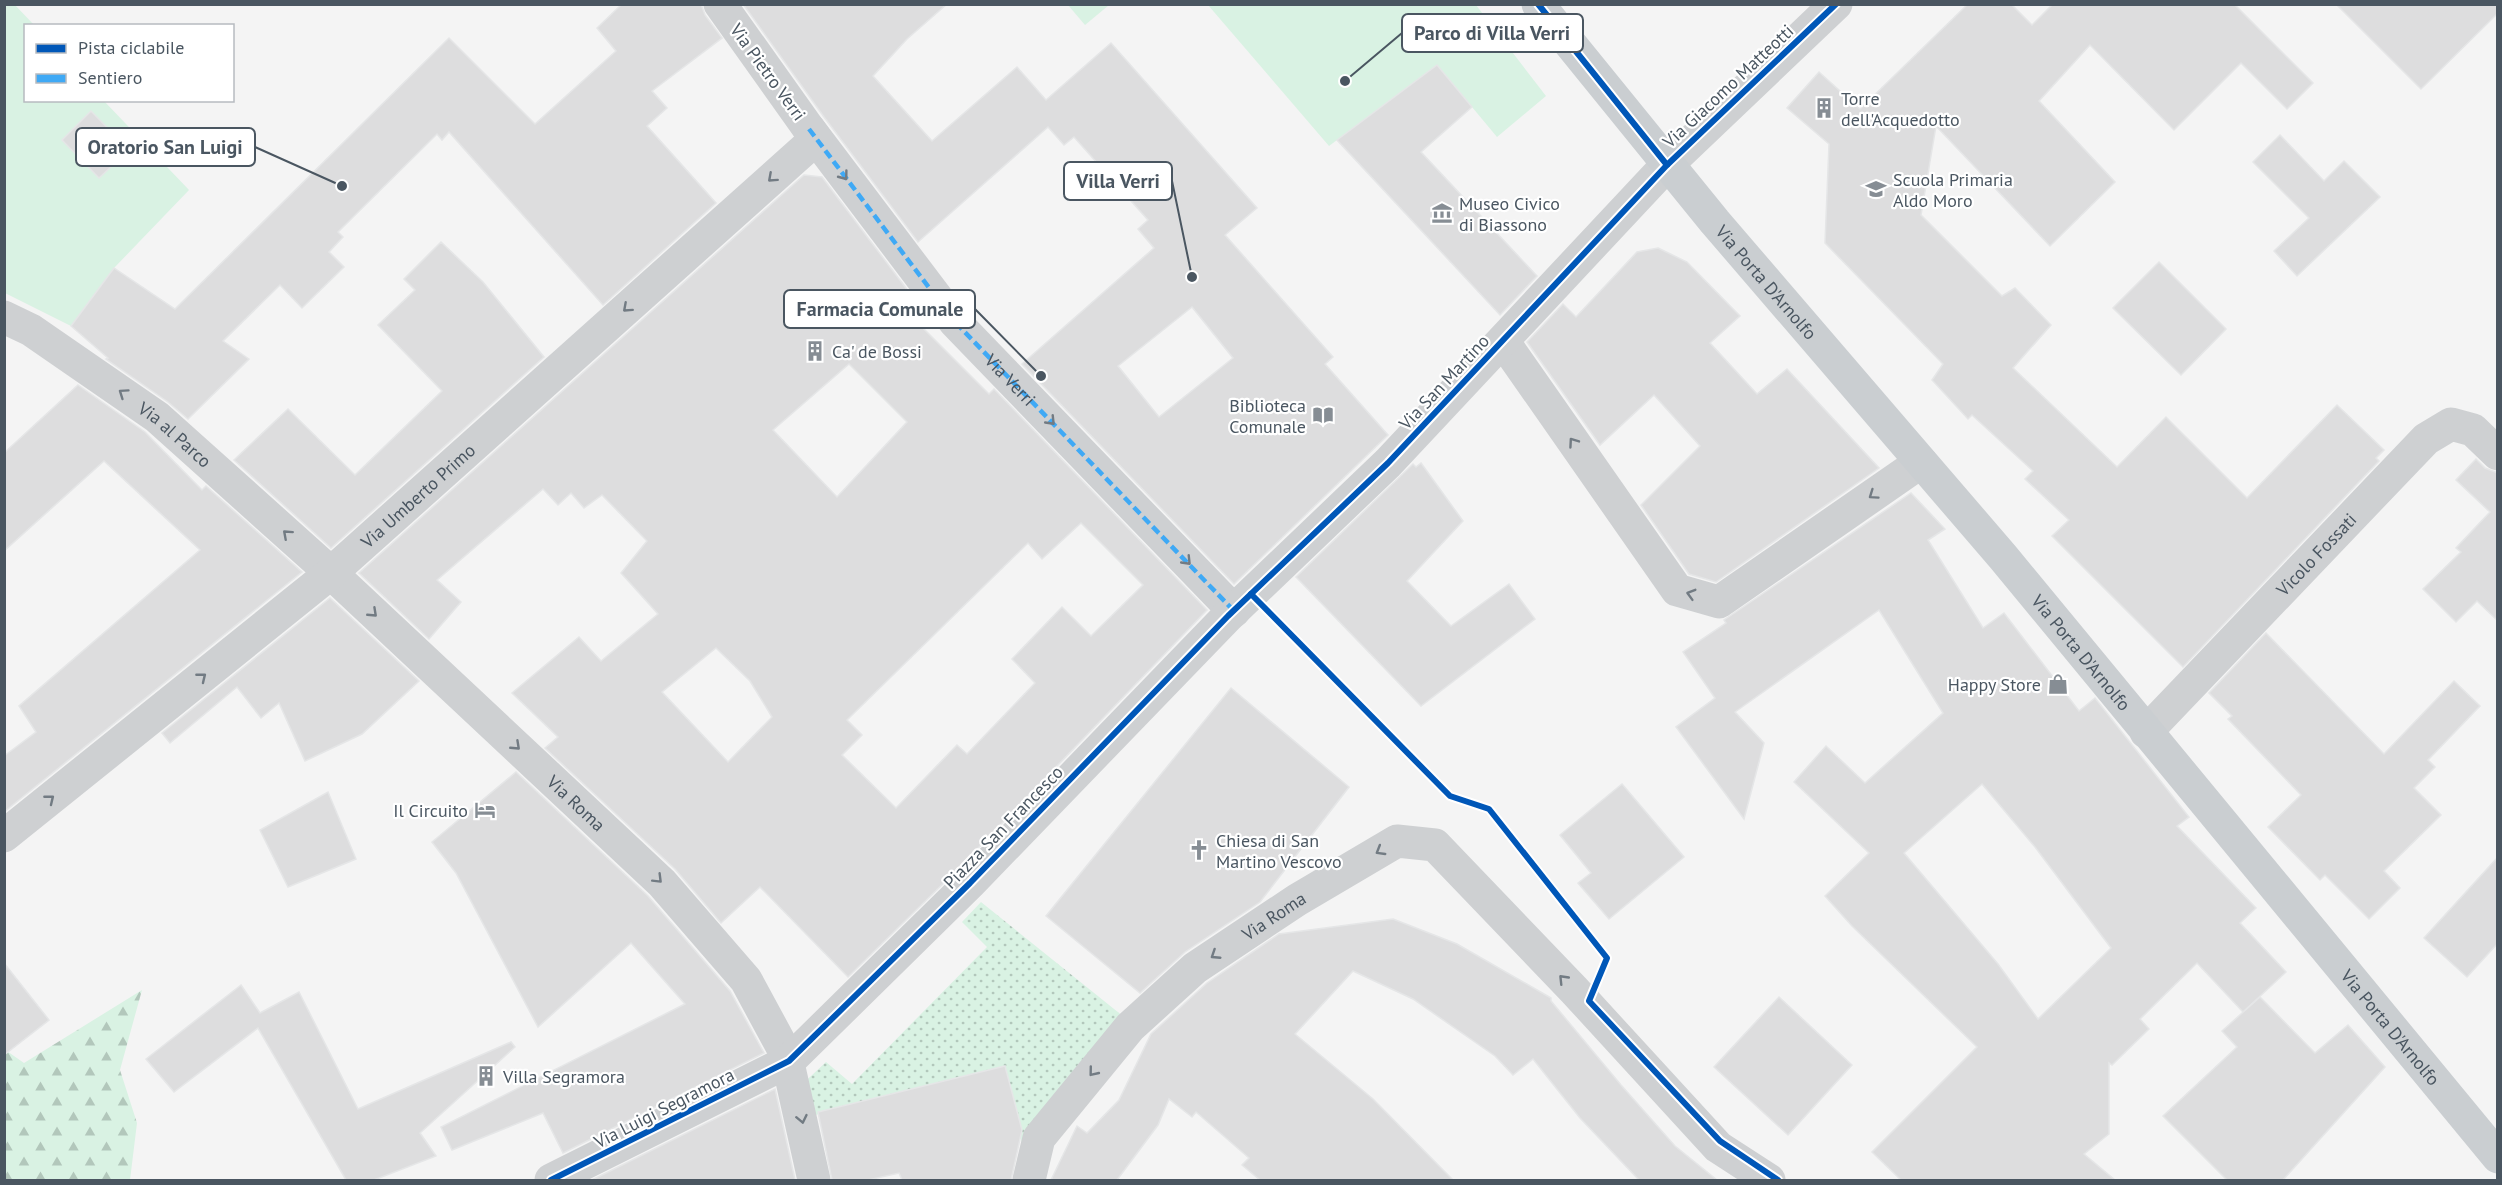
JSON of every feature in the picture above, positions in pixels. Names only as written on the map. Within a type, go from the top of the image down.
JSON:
[{"type":"main road","name":"Via Porta D'Arnolfo","points":[[1538,4],[1667,165],[2003,557],[2495,1150]]},
{"type":"street","name":"Via Pietro Verri","points":[[720,4],[812,134]]},
{"type":"street","name":"Via Giacomo Matteotti","points":[[1667,165],[1836,4]]},
{"type":"street","name":"Via Umberto Primo","points":[[4,836],[331,573],[812,134]]},
{"type":"street","name":"Via Verri","points":[[812,134],[955,322],[1234,610]]},
{"type":"street","name":"Via San Martino","points":[[1234,610],[1389,463],[1667,165]]},
{"type":"street","name":"Via al Parco","points":[[4,317],[31,330],[157,417],[331,573]]},
{"type":"street","points":[[1503,341],[1677,590],[1719,602],[1921,462]]},
{"type":"street","name":"Vicolo Fossati","points":[[2146,732],[2426,439],[2451,424],[2473,430],[2498,454]]},
{"type":"street","name":"Via Roma","points":[[331,573],[662,883],[746,980],[789,1061],[814,1180]]},
{"type":"street","name":"Piazza San Francesco","points":[[789,1061],[970,883],[1234,610]]},
{"type":"street","name":"Via Roma","points":[[1029,1180],[1039,1138],[1130,1027],[1195,968],[1297,900],[1396,841],[1435,845],[1574,990],[1718,1147],[1769,1180]]},
{"type":"street","name":"Via Luigi Segramora","points":[[551,1180],[789,1061]]},
{"type":"green space","points":[[14,4],[33,24],[24,24],[24,102],[105,102],[189,190],[114,268],[71,326],[5,293],[4,5]]},
{"type":"green space","points":[[1068,5],[1109,5],[1085,25]]},
{"type":"green space","points":[[1208,5],[1476,5],[1546,96],[1497,137],[1437,65],[1329,146]]},
{"type":"green space","points":[[981,902],[1124,1017],[1023,1148],[1006,1071],[802,1118],[796,1090],[826,1062],[852,1084],[987,947],[962,922]]},
{"type":"green space","points":[[142,990],[120,1070],[137,1123],[130,1180],[5,1180],[4,1049],[24,1063]]},
{"type":"building","points":[[622,4],[701,4],[705,15],[722,38],[652,91],[667,108],[647,126],[716,203],[603,305],[449,132],[442,140],[437,134],[338,232],[343,237],[329,252],[344,267],[302,308],[280,285],[223,341],[249,359],[188,419],[168,402],[106,359],[108,358],[71,326],[114,268],[175,309],[449,38],[535,124],[616,51],[597,28]]},
{"type":"building","points":[[743,4],[947,4],[907,39],[873,76],[932,141],[1017,67],[1046,100],[1111,43],[1257,208],[1225,235],[1333,357],[1325,364],[1388,435],[1234,584],[1022,364],[1154,248],[1138,229],[1148,220],[1074,137],[1064,145],[1048,127],[918,242]],"holes":[[[1192,307],[1233,358],[1159,417],[1118,366]]]},
{"type":"building","points":[[1968,4],[2011,4],[2032,25],[2053,4],[2234,4],[2313,83],[2287,109],[2241,63],[2174,130],[2090,45],[2039,101],[2115,182],[2050,246],[1936,126],[1921,215],[2002,296],[2015,288],[2051,325],[2013,368],[2117,467],[2166,417],[2247,498],[2337,405],[2384,450],[2376,458],[2379,461],[2183,667],[2052,536],[2069,520],[2025,479],[2033,471],[1972,415],[1968,419],[1932,380],[1943,364],[1825,243],[1829,144],[1787,108],[1819,72],[1860,109]]},
{"type":"building","points":[[2336,4],[2498,4],[2498,13],[2421,89]]},
{"type":"building","name":"Museo Civico di Biassono","points":[[1437,65],[1472,107],[1421,152],[1537,276],[1500,315],[1337,140]]},
{"type":"building","points":[[91,111],[129,150],[99,178],[62,140]]},
{"type":"building","points":[[2280,135],[2324,181],[2344,161],[2380,197],[2297,276],[2274,251],[2309,218],[2253,162]]},
{"type":"building","points":[[804,175],[822,177],[918,304],[908,313],[989,394],[994,389],[1207,610],[957,870],[848,977],[760,887],[721,923],[675,869],[545,748],[558,737],[512,693],[579,637],[601,661],[658,614],[621,573],[647,541],[602,495],[584,508],[571,493],[558,505],[543,489],[437,580],[461,602],[429,639],[359,573]],"holes":[[[849,364],[907,422],[837,497],[773,430]],[[1081,523],[1143,585],[1091,636],[1062,607],[1012,659],[1035,683],[967,754],[957,745],[896,808],[842,755],[862,735],[847,720],[1028,543],[1042,559]],[[716,648],[750,681],[772,717],[728,762],[662,692]]]},
{"type":"building","points":[[441,242],[483,282],[544,357],[331,548],[234,460],[288,409],[355,475],[442,391],[378,325],[415,290],[404,279]]},
{"type":"building","points":[[1658,248],[1687,262],[1740,316],[1710,343],[1757,394],[1787,369],[1879,468],[1716,582],[1689,574],[1641,505],[1700,446],[1654,395],[1600,445],[1527,342],[1563,304],[1576,317],[1637,252]]},
{"type":"building","points":[[2159,262],[2226,329],[2181,375],[2113,308]]},
{"type":"building","points":[[78,385],[145,432],[202,490],[206,486],[302,572],[4,812],[4,756],[36,732],[19,706],[200,550],[104,461],[4,551],[4,453]]},
{"type":"building","points":[[2476,459],[2485,468],[2498,473],[2498,621],[2477,601],[2456,622],[2423,589],[2461,552],[2456,548],[2490,512],[2456,480]]},
{"type":"building","points":[[1421,463],[1463,521],[1407,581],[1451,626],[1509,584],[1535,619],[1421,706],[1296,577],[1413,464],[1416,467]]},
{"type":"building","points":[[1911,493],[1945,529],[1928,540],[1983,628],[2004,613],[2079,711],[2095,698],[2189,817],[2177,826],[2256,908],[2240,923],[2286,972],[2243,1012],[2197,963],[2140,1019],[2149,1029],[2112,1065],[2109,1063],[2109,1134],[2084,1154],[2115,1180],[1901,1180],[1872,1152],[1977,1047],[1852,926],[1825,896],[1869,853],[1794,782],[1826,746],[1865,783],[1943,713],[1879,610],[1735,712],[1764,743],[1744,819],[1676,727],[1715,698],[1683,652],[1726,623],[1724,620]],"holes":[[[1982,784],[2035,847],[2111,948],[2038,1019],[1998,964],[1904,853]]]},
{"type":"building","points":[[330,598],[419,681],[362,734],[305,761],[279,703],[261,718],[237,687],[170,743],[162,733]]},
{"type":"building","points":[[2266,633],[2384,754],[2454,681],[2480,706],[2428,760],[2435,767],[2414,788],[2441,815],[2384,871],[2400,888],[2369,919],[2325,875],[2320,880],[2268,827],[2301,795],[2228,719],[2232,716],[2209,693]]},
{"type":"building","name":"Chiesa di San Martino Vescovo","points":[[1231,688],[1349,787],[1260,902],[1185,952],[1140,993],[1046,916]]},
{"type":"building","points":[[516,772],[648,896],[730,991],[764,1053],[563,1153],[543,1113],[452,1150],[441,1127],[685,1004],[631,943],[538,1027],[456,873],[432,842]]},
{"type":"building","points":[[1622,784],[1684,857],[1609,919],[1578,883],[1591,873],[1560,835]]},
{"type":"building","points":[[328,792],[356,859],[288,887],[260,830]]},
{"type":"building","points":[[2498,857],[2498,943],[2467,977],[2424,938]]},
{"type":"building","points":[[1393,919],[1457,944],[1551,998],[1551,1001],[1621,1085],[1675,1146],[1717,1180],[1639,1180],[1580,1118],[1533,1059],[1513,1075],[1495,1056],[1413,999],[1353,971],[1295,1034],[1373,1099],[1453,1180],[1260,1180],[1242,1165],[1249,1158],[1196,1112],[1192,1117],[1169,1099],[1158,1125],[1117,1180],[1051,1180],[1077,1126],[1087,1133],[1119,1100],[1151,1034],[1207,983],[1279,934]]},
{"type":"building","points":[[4,963],[49,1020],[4,1055]]},
{"type":"building","name":"Villa Segramora","points":[[241,985],[260,1013],[299,992],[358,1109],[511,1042],[515,1047],[420,1133],[436,1156],[374,1180],[346,1180],[258,1028],[174,1092],[146,1059]]},
{"type":"building","points":[[1779,997],[1852,1065],[1788,1135],[1714,1067]]},
{"type":"building","points":[[2260,997],[2315,1053],[2348,1025],[2385,1067],[2283,1180],[2227,1180],[2163,1116],[2237,1047],[2222,1031]]},
{"type":"building","points":[[1005,1066],[1022,1130],[1011,1180],[902,1180],[899,1173],[868,1180],[832,1180],[818,1112]]},
{"type":"building","points":[[775,1089],[795,1180],[592,1180]]},
{"type":"marked path","points":[[809,129],[955,322],[1234,611]]},
{"type":"cycle path","points":[[1538,4],[1667,165]]},
{"type":"cycle path","points":[[551,1180],[789,1061],[970,883],[1228,616],[1388,463],[1667,165],[1836,4]]},
{"type":"cycle path","points":[[1251,594],[1450,796],[1489,809],[1607,958],[1589,1001],[1720,1141],[1778,1180]]},
{"type":"place","name":"Parco di Villa Verri","points":[[1345,81]]},
{"type":"place","name":"Torre dell'Acquedotto","points":[[1824,108]]},
{"type":"place","name":"Oratorio San Luigi","points":[[342,186]]},
{"type":"place","name":"Scuola Primaria Aldo Moro","points":[[1876,189]]},
{"type":"place","name":"Museo Civico di Biassono","points":[[1442,213]]},
{"type":"place","name":"Villa Verri","points":[[1192,277]]},
{"type":"place","name":"Ca' de Bossi","points":[[815,351]]},
{"type":"place","name":"Farmacia Comunale","points":[[1041,376]]},
{"type":"place","name":"Biblioteca Comunale","points":[[1323,415]]},
{"type":"place","name":"Happy Store","points":[[2058,684]]},
{"type":"place","name":"Il Circuito","points":[[485,810]]},
{"type":"place","name":"Chiesa di San Martino Vescovo","points":[[1199,850]]},
{"type":"place","name":"Villa Segramora","points":[[486,1076]]}]
